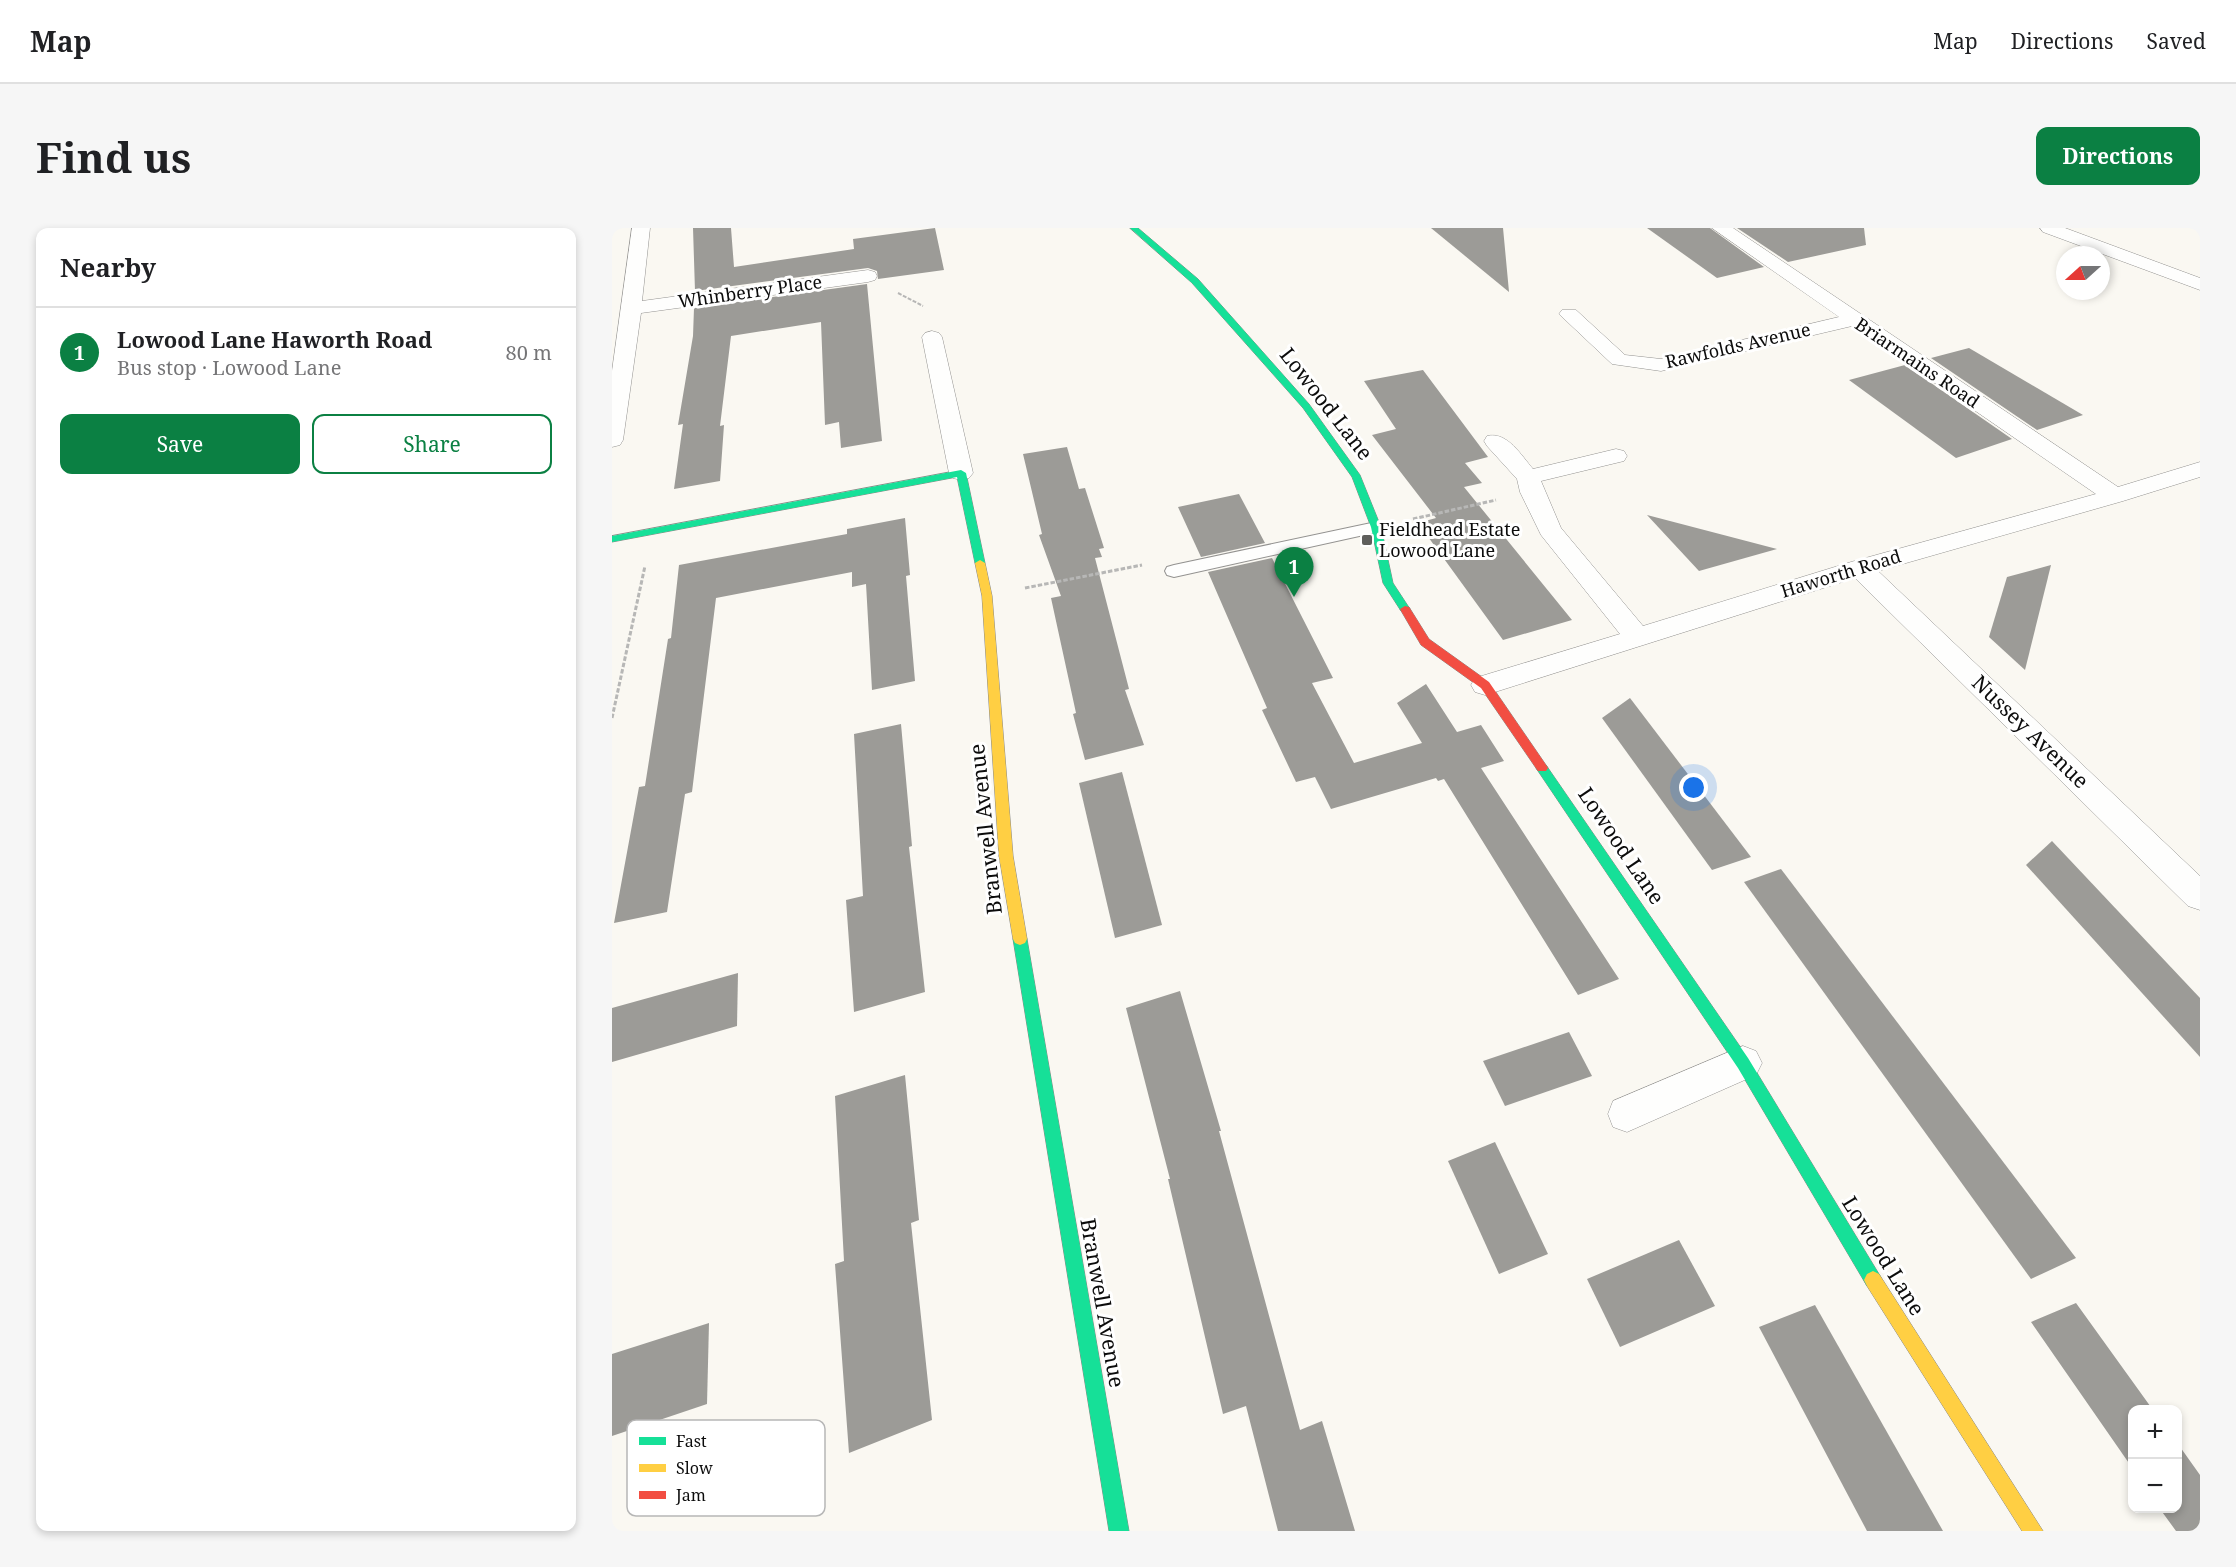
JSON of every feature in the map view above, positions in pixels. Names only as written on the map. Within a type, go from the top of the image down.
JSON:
[{"type":"street","points":[[612,433],[632,308],[628,279],[641,228]]},
{"type":"street","name":"Lowood Lane","points":[[1134,228],[1195,282],[1306,406],[1357,477],[1376,527],[1388,583],[1425,642],[1485,685],[1743,1063],[1840,1228],[2033,1531]]},
{"type":"street","name":"Briarmains Road","points":[[1720,228],[1852,320],[2115,496]]},
{"type":"street","points":[[2049,228],[2200,284]]},
{"type":"street","name":"Whinberry Place","points":[[632,308],[868,276]]},
{"type":"street","name":"Rawfolds Avenue","points":[[1569,314],[1619,360],[1661,365],[1852,320]]},
{"type":"street","points":[[612,539],[962,473],[932,337]]},
{"type":"street","points":[[1495,441],[1530,484],[1551,530],[1637,637]]},
{"type":"street","points":[[1530,484],[1616,456]]},
{"type":"street","name":"Haworth Road","points":[[1485,685],[1860,567],[2115,496],[2200,469]]},
{"type":"street","name":"Branwell Avenue","points":[[962,473],[987,596],[1006,856],[1119,1531]]},
{"type":"street","name":"Nussey Avenue","points":[[1860,567],[2200,897]]},
{"type":"street","points":[[1627,1114],[1743,1063]]},
{"type":"lane","points":[[1174,571],[1376,527]]},
{"type":"path","points":[[868,276],[923,306],[932,337]]},
{"type":"path","points":[[1376,527],[1530,484]]},
{"type":"path","points":[[612,718],[653,531]]},
{"type":"path","points":[[987,596],[1144,564],[1174,571]]},
{"type":"building","points":[[693,228],[731,228],[734,267],[854,249],[853,239],[935,228],[944,270],[878,279],[877,271],[868,268],[695,291]]},
{"type":"building","points":[[1431,228],[1503,228],[1509,292]]},
{"type":"building","points":[[1647,228],[1710,228],[1764,267],[1717,278]]},
{"type":"building","points":[[1737,228],[1864,228],[1866,245],[1788,262]]},
{"type":"building","points":[[867,284],[882,441],[841,448],[839,422],[825,425],[821,322],[731,336],[720,426],[724,425],[720,481],[674,489],[683,424],[678,425],[693,336],[694,308]]},
{"type":"building","points":[[1969,348],[2083,415],[2037,430],[1931,358]]},
{"type":"building","points":[[1905,365],[2012,439],[1956,458],[1849,380]]},
{"type":"building","points":[[1423,370],[1488,457],[1465,463],[1482,483],[1464,487],[1572,620],[1503,640],[1418,523],[1436,518],[1372,435],[1396,429],[1364,381]]},
{"type":"building","points":[[1067,447],[1079,489],[1085,488],[1104,548],[1099,549],[1102,557],[1095,558],[1129,689],[1125,690],[1144,745],[1085,760],[1073,714],[1076,713],[1051,598],[1061,596],[1039,535],[1042,534],[1023,454]]},
{"type":"building","points":[[1239,494],[1265,543],[1201,557],[1178,507]]},
{"type":"building","points":[[1647,515],[1777,549],[1699,571]]},
{"type":"building","points":[[905,518],[910,575],[906,576],[915,681],[872,690],[866,584],[852,587],[852,572],[716,598],[692,792],[685,794],[667,912],[614,923],[639,787],[645,786],[668,639],[671,638],[679,565],[847,534],[847,529]]},
{"type":"building","points":[[1272,558],[1333,678],[1312,683],[1354,763],[1422,743],[1397,703],[1426,684],[1457,732],[1481,725],[1504,761],[1481,768],[1619,979],[1578,995],[1444,779],[1438,781],[1436,778],[1331,809],[1315,777],[1296,782],[1262,710],[1267,708],[1208,572]]},
{"type":"building","points":[[2051,565],[2025,670],[1989,637],[2007,577]]},
{"type":"building","points":[[1630,698],[1751,857],[1712,870],[1602,718]]},
{"type":"building","points":[[901,724],[912,846],[909,847],[925,992],[854,1012],[846,900],[863,896],[854,734]]},
{"type":"building","points":[[1122,772],[1162,925],[1115,938],[1079,783]]},
{"type":"building","points":[[2052,841],[2200,998],[2200,1057],[2026,865]]},
{"type":"building","points":[[1781,869],[2076,1258],[2031,1279],[1744,882]]},
{"type":"building","points":[[738,973],[737,1026],[612,1062],[612,1008]]},
{"type":"building","points":[[1180,991],[1221,1131],[1219,1131],[1300,1430],[1322,1421],[1355,1531],[1278,1531],[1246,1406],[1223,1414],[1168,1179],[1170,1179],[1126,1008]]},
{"type":"building","points":[[1569,1032],[1592,1076],[1505,1106],[1483,1061]]},
{"type":"building","points":[[905,1075],[919,1220],[911,1223],[932,1420],[849,1453],[835,1264],[844,1261],[835,1096]]},
{"type":"building","points":[[1495,1142],[1548,1254],[1499,1274],[1448,1161]]},
{"type":"building","points":[[1679,1240],[1715,1306],[1620,1347],[1587,1279]]},
{"type":"building","points":[[2076,1303],[2149,1405],[2128,1405],[2128,1462],[2031,1322]]},
{"type":"building","points":[[1815,1305],[1943,1531],[1867,1531],[1759,1327]]},
{"type":"building","points":[[709,1323],[707,1404],[660,1420],[627,1420],[627,1431],[612,1436],[612,1354]]},
{"type":"building","points":[[2182,1450],[2200,1475],[2200,1531],[2176,1531],[2163,1513],[2182,1513]]},
{"type":"traffic: fast","points":[[1134,228],[1195,281],[1306,406],[1357,477],[1376,527],[1388,583],[1405,609]]},
{"type":"traffic: fast","points":[[612,539],[961,473],[980,563]]},
{"type":"traffic: fast","points":[[1542,768],[1743,1063],[1873,1280]]},
{"type":"traffic: fast","points":[[1020,939],[1119,1531]]},
{"type":"traffic: slow","points":[[980,563],[987,596],[1006,856],[1020,939]]},
{"type":"traffic: slow","points":[[1873,1280],[2033,1531]]},
{"type":"traffic: jam","points":[[1405,609],[1425,642],[1485,685],[1542,768]]},
{"type":"place","name":"Fieldhead Estate Lowood Lane","points":[[1367,540]]},
{"type":"place","name":"Lowood Lane Haworth Road","points":[[1294,597]]}]
